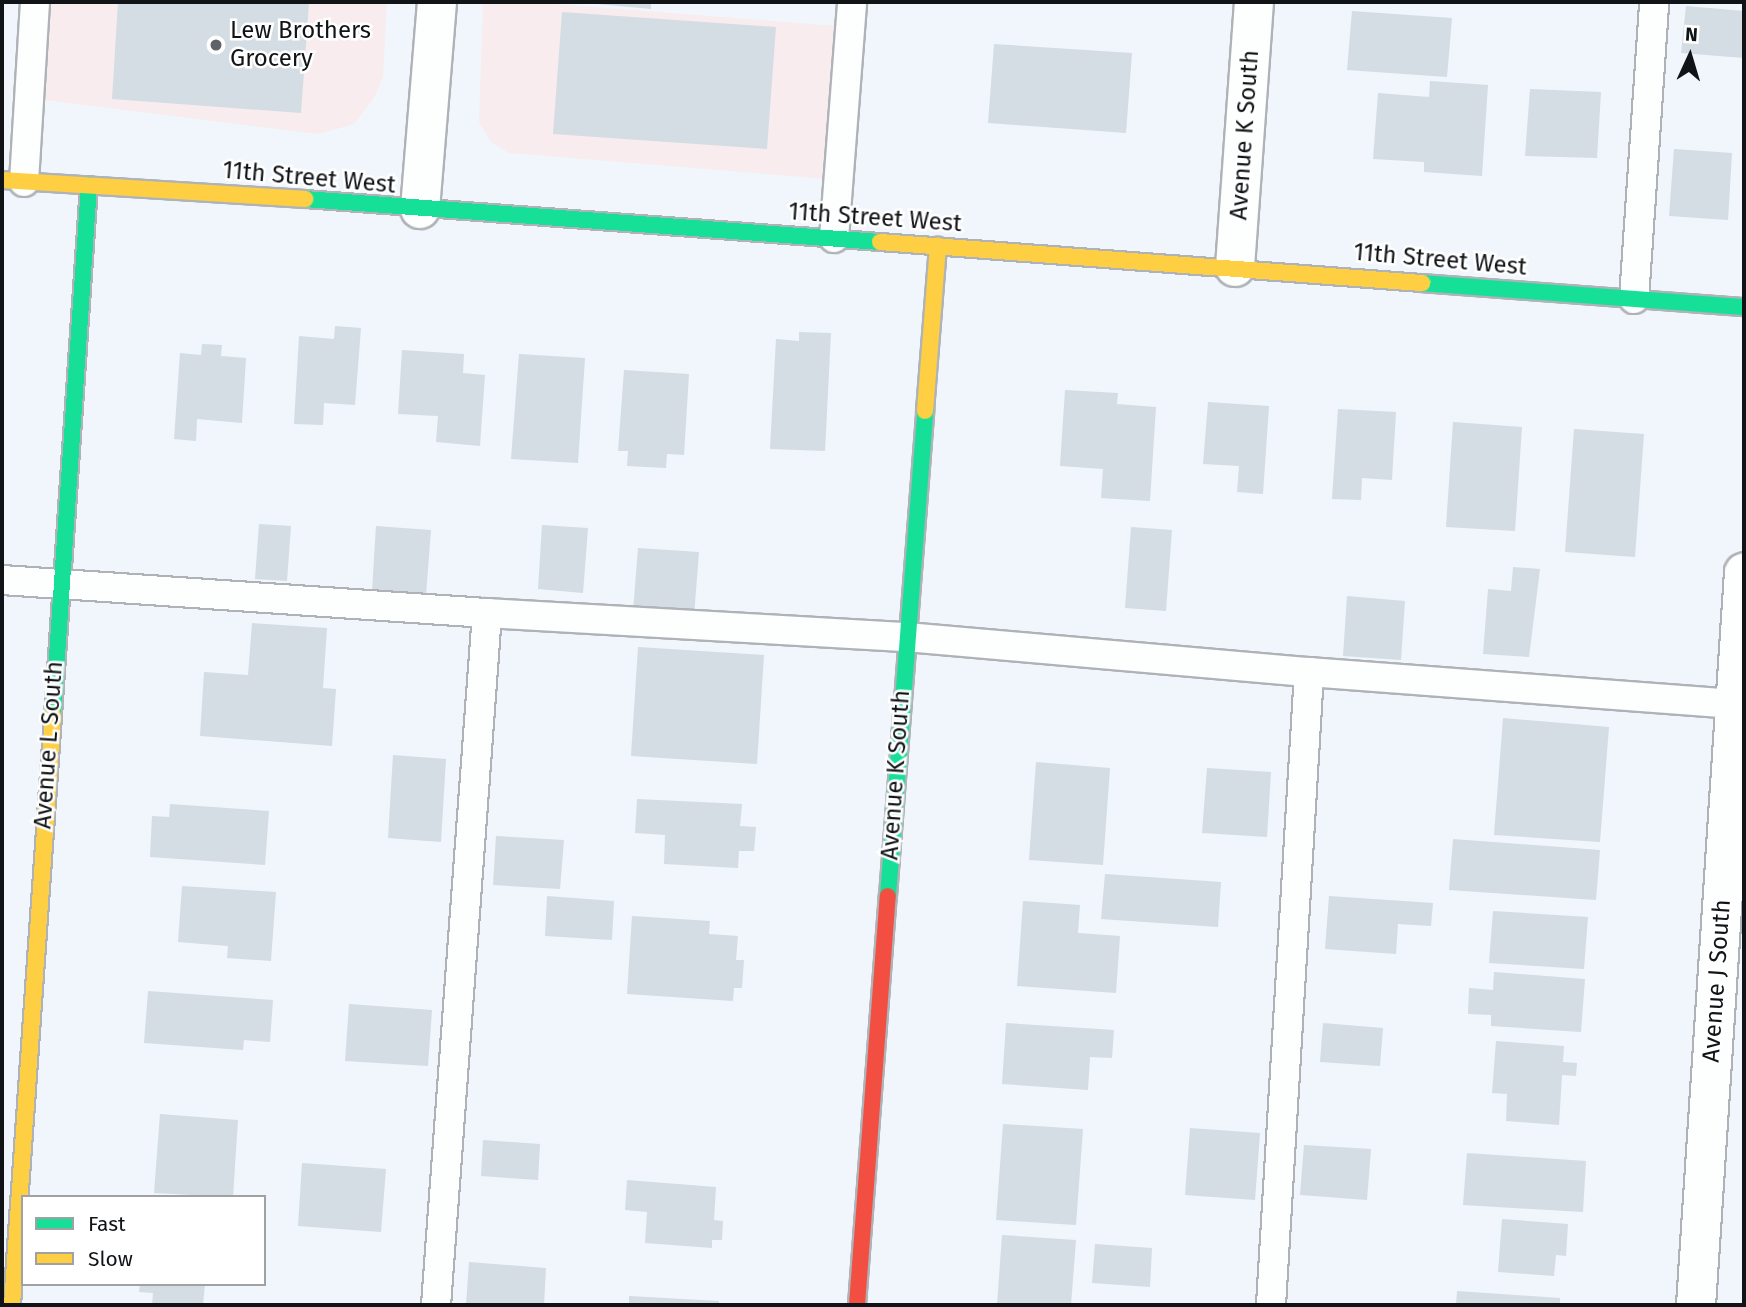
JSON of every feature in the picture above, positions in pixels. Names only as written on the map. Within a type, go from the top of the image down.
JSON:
[{"type":"street","points":[[421,209],[437,2]]},
{"type":"street","name":"Avenue K South","points":[[1235,267],[1254,2]]},
{"type":"street","name":"11th Street West","points":[[13,181],[1235,267],[1744,307]]},
{"type":"street","name":"Avenue L South","points":[[12,1305],[89,185]]},
{"type":"street","name":"Avenue K South","points":[[857,1305],[906,637],[939,246]]},
{"type":"street","name":"Avenue J South","points":[[1696,1305],[1740,704],[1744,573]]},
{"type":"lane","points":[[13,181],[35,2]]},
{"type":"lane","points":[[834,238],[852,2]]},
{"type":"lane","points":[[1634,299],[1654,2]]},
{"type":"lane","points":[[2,580],[487,613],[906,637],[1309,672],[1740,704]]},
{"type":"lane","points":[[436,1305],[487,613]]},
{"type":"lane","points":[[1271,1305],[1309,672]]},
{"type":"shaded area","points":[[51,2],[387,2],[383,77],[374,98],[354,124],[318,134],[45,100]]},
{"type":"shaded area","points":[[483,2],[529,2],[850,27],[839,180],[509,153],[491,142],[479,122]]},
{"type":"building","points":[[118,2],[309,2],[301,113],[112,99]]},
{"type":"building","points":[[576,2],[651,2],[651,9]]},
{"type":"building","points":[[1686,6],[1744,11],[1744,58],[1681,53]]},
{"type":"building","points":[[1352,11],[1452,18],[1447,77],[1347,70]]},
{"type":"building","points":[[562,12],[776,27],[767,149],[553,134]]},
{"type":"building","points":[[994,44],[1132,53],[1126,133],[988,123]]},
{"type":"building","points":[[1430,81],[1488,85],[1482,176],[1424,172],[1424,162],[1373,159],[1378,93],[1429,97]]},
{"type":"building","points":[[1530,89],[1601,92],[1597,158],[1525,156]]},
{"type":"building","points":[[1674,149],[1732,153],[1728,220],[1669,216]]},
{"type":"building","points":[[335,326],[361,328],[355,405],[324,403],[323,425],[294,424],[299,336],[334,339]]},
{"type":"building","points":[[799,332],[831,333],[825,451],[770,449],[776,339],[799,341]]},
{"type":"building","points":[[202,344],[222,345],[221,356],[246,358],[242,423],[197,419],[196,441],[174,439],[180,353],[201,355]]},
{"type":"building","points":[[402,350],[464,354],[463,373],[485,375],[480,446],[436,442],[438,416],[398,414]]},
{"type":"building","points":[[519,354],[585,358],[578,463],[511,459]]},
{"type":"building","points":[[624,370],[689,374],[684,455],[667,454],[666,468],[627,466],[628,451],[618,451]]},
{"type":"building","points":[[1065,390],[1118,393],[1117,404],[1156,407],[1150,501],[1101,498],[1103,469],[1060,466]]},
{"type":"building","points":[[1208,402],[1269,406],[1263,494],[1237,492],[1239,466],[1203,464]]},
{"type":"building","points":[[1338,409],[1396,412],[1392,480],[1362,478],[1361,500],[1332,499]]},
{"type":"building","points":[[1453,422],[1522,427],[1515,531],[1446,527]]},
{"type":"building","points":[[1574,429],[1644,434],[1635,557],[1565,552]]},
{"type":"building","points":[[259,524],[291,526],[287,581],[255,579]]},
{"type":"building","points":[[542,525],[588,528],[583,593],[538,589]]},
{"type":"building","points":[[376,526],[431,530],[426,595],[372,591]]},
{"type":"building","points":[[1131,527],[1172,530],[1166,611],[1125,608]]},
{"type":"building","points":[[638,548],[699,552],[694,616],[633,611]]},
{"type":"building","points":[[1513,567],[1540,569],[1529,657],[1483,654],[1488,589],[1511,591]]},
{"type":"building","points":[[1347,596],[1405,601],[1401,660],[1343,656]]},
{"type":"building","points":[[252,623],[327,628],[323,688],[336,689],[332,746],[200,736],[204,672],[248,675]]},
{"type":"building","points":[[638,647],[764,655],[757,764],[631,756]]},
{"type":"building","points":[[1503,718],[1609,727],[1600,842],[1494,835]]},
{"type":"building","points":[[393,755],[446,759],[441,842],[388,838]]},
{"type":"building","points":[[1036,762],[1110,768],[1103,865],[1029,860]]},
{"type":"building","points":[[1207,768],[1271,772],[1267,837],[1202,833]]},
{"type":"building","points":[[637,799],[742,804],[740,826],[756,827],[754,851],[739,851],[738,868],[664,864],[665,835],[635,833]]},
{"type":"building","points":[[170,804],[269,811],[265,865],[150,857],[152,816],[169,817]]},
{"type":"building","points":[[496,836],[564,840],[560,889],[493,885]]},
{"type":"building","points":[[1453,839],[1600,850],[1596,900],[1449,890]]},
{"type":"building","points":[[1105,874],[1221,882],[1218,927],[1101,919]]},
{"type":"building","points":[[182,886],[276,892],[271,961],[227,958],[228,946],[178,942]]},
{"type":"building","points":[[547,896],[614,901],[612,940],[545,936]]},
{"type":"building","points":[[1329,896],[1433,903],[1431,926],[1398,924],[1396,954],[1325,949]]},
{"type":"building","points":[[1023,901],[1080,905],[1078,933],[1120,936],[1116,993],[1017,986]]},
{"type":"building","points":[[1493,911],[1588,917],[1584,969],[1489,963]]},
{"type":"building","points":[[632,916],[710,921],[709,934],[738,936],[736,960],[744,960],[742,988],[734,988],[733,1001],[627,994]]},
{"type":"building","points":[[1494,972],[1585,979],[1581,1032],[1491,1026],[1491,1015],[1468,1014],[1469,988],[1493,990]]},
{"type":"building","points":[[148,991],[273,1000],[270,1042],[244,1040],[243,1050],[144,1043]]},
{"type":"building","points":[[349,1004],[432,1010],[428,1066],[345,1061]]},
{"type":"building","points":[[1006,1023],[1114,1030],[1112,1058],[1090,1057],[1088,1090],[1002,1084]]},
{"type":"building","points":[[1323,1023],[1383,1028],[1380,1066],[1320,1062]]},
{"type":"building","points":[[1496,1041],[1564,1046],[1563,1062],[1577,1063],[1576,1076],[1562,1075],[1559,1125],[1506,1121],[1507,1094],[1492,1093]]},
{"type":"building","points":[[160,1114],[238,1120],[233,1195],[154,1193]]},
{"type":"building","points":[[1003,1124],[1083,1129],[1076,1225],[996,1220]]},
{"type":"building","points":[[1190,1128],[1260,1133],[1255,1200],[1185,1195]]},
{"type":"building","points":[[483,1140],[540,1144],[538,1180],[481,1176]]},
{"type":"building","points":[[1304,1145],[1371,1149],[1367,1200],[1300,1195]]},
{"type":"building","points":[[1467,1153],[1586,1161],[1583,1212],[1463,1205]]},
{"type":"building","points":[[302,1163],[386,1169],[381,1232],[298,1226]]},
{"type":"building","points":[[627,1180],[716,1187],[714,1220],[723,1221],[722,1240],[712,1240],[712,1248],[645,1243],[647,1212],[625,1210]]},
{"type":"building","points":[[1502,1219],[1568,1224],[1566,1256],[1556,1255],[1554,1276],[1498,1272]]},
{"type":"building","points":[[1002,1235],[1076,1240],[1071,1305],[997,1305]]},
{"type":"building","points":[[1095,1244],[1152,1248],[1150,1287],[1092,1283]]},
{"type":"building","points":[[469,1262],[546,1268],[544,1305],[466,1305]]},
{"type":"building","points":[[140,1286],[205,1286],[203,1305],[152,1305],[153,1293],[139,1292]]},
{"type":"building","points":[[1457,1291],[1560,1298],[1560,1305],[1456,1305]]},
{"type":"building","points":[[629,1296],[719,1301],[719,1305],[629,1305]]},
{"type":"traffic: fast","points":[[53,715],[89,185]]},
{"type":"traffic: fast","points":[[305,199],[880,242]]},
{"type":"traffic: fast","points":[[1422,283],[1744,307]]},
{"type":"traffic: fast","points":[[888,896],[925,411]]},
{"type":"traffic: slow","points":[[2,180],[305,199]]},
{"type":"traffic: slow","points":[[880,242],[1422,283]]},
{"type":"traffic: slow","points":[[925,411],[938,246]]},
{"type":"traffic: slow","points":[[12,1305],[53,715]]},
{"type":"traffic: jam","points":[[857,1305],[888,896]]},
{"type":"place","name":"Lew Brothers Grocery","points":[[216,45]]}]
